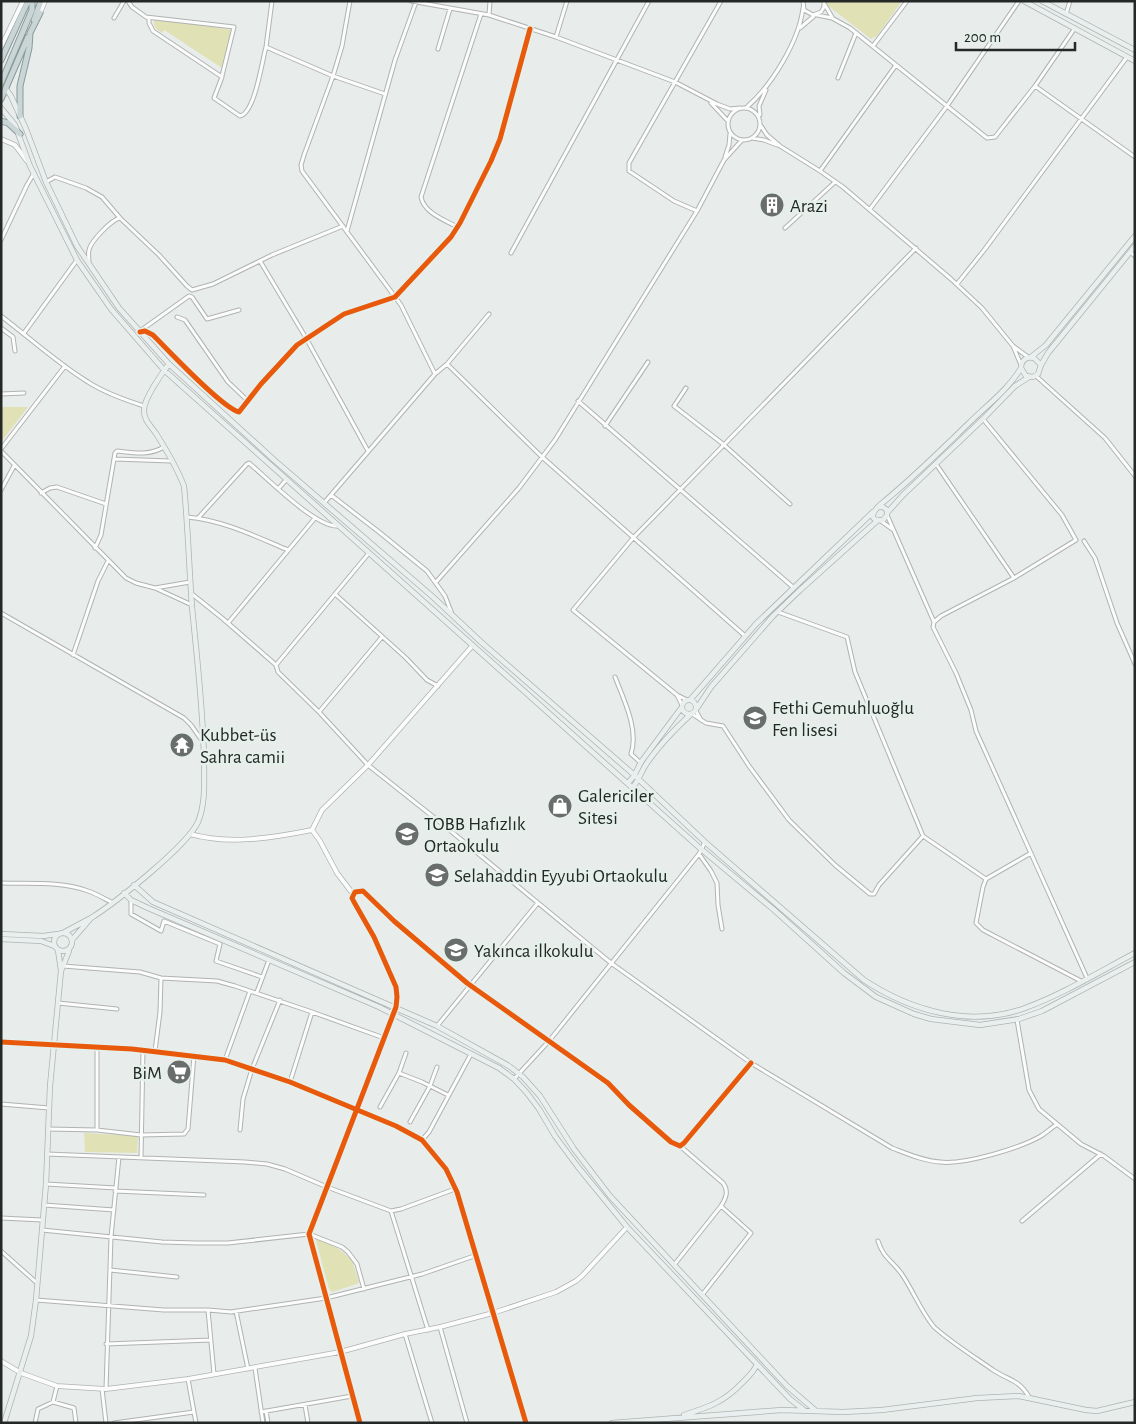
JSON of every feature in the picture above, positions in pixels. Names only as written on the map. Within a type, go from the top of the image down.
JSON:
[{"type":"highway","points":[[1,60],[30,1]]},
{"type":"highway","points":[[2,83],[32,10],[30,1]]},
{"type":"highway","points":[[20,116],[20,86],[29,48],[30,33],[41,1]]},
{"type":"highway","points":[[1,99],[40,13]]},
{"type":"highway","points":[[2,83],[8,83]]},
{"type":"highway","points":[[2,83],[6,89]]},
{"type":"highway","points":[[1,121],[8,123],[20,134]]},
{"type":"main road","points":[[1024,1],[1135,61]]},
{"type":"main road","points":[[1042,1],[1135,49]]},
{"type":"main road","points":[[6,89],[20,116],[46,182],[77,246],[119,308],[169,364],[324,504],[452,614],[639,780],[705,842],[864,980],[883,992],[911,1005],[935,1012],[974,1017],[999,1014],[1023,1008],[1135,953]]},
{"type":"main road","points":[[1,108],[16,125],[30,166],[77,260],[111,309],[164,370],[633,787],[700,851],[773,909],[844,973],[876,997],[914,1014],[946,1021],[980,1025],[1017,1020],[1042,1011],[1135,962]]},
{"type":"main road","points":[[628,783],[682,706],[756,624],[1005,389],[1029,357],[1046,346],[1135,236]]},
{"type":"main road","points":[[1040,365],[1135,246]]},
{"type":"main road","points":[[633,787],[639,780],[645,766],[678,727],[694,712],[711,687],[778,612],[838,556],[880,521],[885,519],[903,495],[983,419],[1014,386],[1029,377],[1036,376],[1040,371],[1040,365],[1037,360],[1029,357]]},
{"type":"main road","points":[[62,969],[54,939],[113,903],[163,860],[190,834],[197,824],[202,807],[202,705],[190,582],[184,486],[172,461],[146,419],[144,406],[169,364]]},
{"type":"main road","points":[[1021,367],[1024,374],[1029,377]]},
{"type":"main road","points":[[878,507],[885,508],[887,514]]},
{"type":"main road","points":[[874,512],[874,516],[880,521]]},
{"type":"main road","points":[[688,700],[696,704],[694,712]]},
{"type":"main road","points":[[682,706],[685,713],[694,712]]},
{"type":"main road","points":[[134,885],[153,902],[437,1026],[495,1057],[518,1074],[540,1096],[574,1149],[610,1196],[787,1386],[815,1410]]},
{"type":"main road","points":[[124,893],[131,900],[394,1014],[472,1052],[514,1079],[539,1109],[555,1136],[578,1167],[627,1227],[790,1399],[804,1410]]},
{"type":"main road","points":[[4,1423],[31,1336],[36,1300],[46,1184],[46,1154],[57,1003],[62,969],[72,940],[91,918]]},
{"type":"main road","points":[[1,934],[43,936],[61,933],[70,935],[72,940]]},
{"type":"main road","points":[[1,939],[41,941],[64,952],[69,949]]},
{"type":"main road","points":[[676,1417],[714,1405],[730,1396],[748,1377],[757,1364]]},
{"type":"main road","points":[[612,1423],[676,1417],[804,1410],[843,1412],[882,1410],[977,1398],[1019,1396],[1097,1411],[1135,1402]]},
{"type":"street","points":[[1,47],[22,1]]},
{"type":"street","points":[[40,13],[45,1]]},
{"type":"street","points":[[114,18],[124,1]]},
{"type":"street","points":[[128,1],[132,7],[149,18],[153,31],[222,76]]},
{"type":"street","points":[[146,17],[234,27],[222,76],[214,98],[240,116],[244,115],[255,94],[266,47],[272,1]]},
{"type":"street","points":[[350,1],[342,46],[301,164],[302,171],[308,182],[343,226],[406,314],[435,374]]},
{"type":"street","points":[[411,1],[489,15],[556,37],[675,82],[730,109],[747,107],[758,97],[800,29],[823,10],[824,3]]},
{"type":"street","points":[[489,15],[490,1]]},
{"type":"street","points":[[556,37],[567,1]]},
{"type":"street","points":[[511,254],[650,1]]},
{"type":"street","points":[[697,211],[674,201],[629,170],[629,163],[721,1]]},
{"type":"street","points":[[799,1],[806,13],[832,18],[856,33],[987,138],[997,135],[1035,86],[1075,28]]},
{"type":"street","points":[[800,29],[803,1]]},
{"type":"street","points":[[873,46],[907,1]]},
{"type":"street","points":[[870,209],[947,106],[1019,1]]},
{"type":"street","points":[[1066,14],[1070,1]]},
{"type":"street","points":[[346,231],[395,60],[416,2]]},
{"type":"street","points":[[824,3],[832,18]]},
{"type":"street","points":[[438,49],[450,9]]},
{"type":"street","points":[[458,227],[428,210],[422,205],[421,198],[481,14]]},
{"type":"street","points":[[139,332],[152,335],[202,384],[238,412],[260,384],[306,338],[344,314],[394,297],[451,237],[458,227],[500,139],[530,29]]},
{"type":"street","points":[[838,78],[856,33]]},
{"type":"street","points":[[266,47],[333,76],[385,94]]},
{"type":"street","points":[[958,284],[1127,58]]},
{"type":"street","points":[[820,171],[896,66]]},
{"type":"street","points":[[769,82],[759,106],[761,126],[767,135],[780,146],[820,171],[870,209],[958,284],[982,308],[1013,346],[1029,357]]},
{"type":"street","points":[[1035,86],[1135,157]]},
{"type":"street","points":[[436,582],[519,488],[542,457],[697,211],[724,160],[729,145],[730,132],[725,116],[707,99]]},
{"type":"street","points":[[747,107],[753,110],[760,118]]},
{"type":"street","points":[[728,123],[731,114],[740,108]]},
{"type":"street","points":[[752,138],[757,134],[761,126]]},
{"type":"street","points":[[730,132],[734,137],[742,140],[752,138],[780,146]]},
{"type":"street","points":[[1,139],[14,145],[30,166]]},
{"type":"street","points":[[724,160],[742,140]]},
{"type":"street","points":[[1,240],[27,185],[35,173]]},
{"type":"street","points":[[46,182],[55,177],[86,188],[102,197],[120,218],[148,243],[186,286],[192,290],[213,284],[272,255],[343,226]]},
{"type":"street","points":[[785,228],[835,182]]},
{"type":"street","points":[[90,266],[89,250],[98,236],[114,220],[120,218]]},
{"type":"street","points":[[688,700],[677,695],[573,610],[633,538],[916,248]]},
{"type":"street","points":[[1130,252],[1135,256]]},
{"type":"street","points":[[24,333],[77,260]]},
{"type":"street","points":[[260,261],[306,338],[368,451]]},
{"type":"street","points":[[139,332],[189,296],[192,297],[207,319],[239,310]]},
{"type":"street","points":[[324,504],[368,451],[435,374],[447,364],[489,314]]},
{"type":"street","points":[[1,316],[65,366],[89,382],[121,399],[144,406]]},
{"type":"street","points":[[177,317],[185,320],[228,382],[248,401]]},
{"type":"street","points":[[1,328],[13,336],[15,351]]},
{"type":"street","points":[[1013,346],[1021,367]]},
{"type":"street","points":[[605,426],[648,362]]},
{"type":"street","points":[[447,364],[542,457],[744,635]]},
{"type":"street","points":[[65,366],[1,450],[14,466],[126,578],[155,588],[192,606]]},
{"type":"street","points":[[1036,376],[1105,438],[1135,476]]},
{"type":"street","points":[[686,388],[674,406],[723,444],[790,504]]},
{"type":"street","points":[[1,394],[24,393]]},
{"type":"street","points":[[578,402],[794,588]]},
{"type":"street","points":[[934,622],[941,616],[1014,578],[1076,540],[1062,515],[983,419]]},
{"type":"street","points":[[95,548],[101,535],[115,453],[117,451],[144,454],[153,453],[164,448]]},
{"type":"street","points":[[114,459],[172,461]]},
{"type":"street","points":[[198,518],[246,464],[249,463],[316,518],[329,526],[339,526]]},
{"type":"street","points":[[936,464],[1014,578]]},
{"type":"street","points":[[1,490],[14,466]]},
{"type":"street","points":[[279,488],[286,480]]},
{"type":"street","points":[[41,493],[50,488],[57,487],[106,504]]},
{"type":"street","points":[[331,495],[427,571],[445,596],[452,614]]},
{"type":"street","points":[[887,514],[934,622],[934,632],[956,673],[971,710],[976,732],[1087,978]]},
{"type":"street","points":[[187,517],[221,523],[288,550]]},
{"type":"street","points":[[228,624],[316,518]]},
{"type":"street","points":[[880,521],[893,530]]},
{"type":"street","points":[[1084,541],[1095,558],[1117,623],[1135,664]]},
{"type":"street","points":[[276,665],[369,553]]},
{"type":"street","points":[[73,656],[98,581],[108,561]]},
{"type":"street","points":[[155,588],[190,582]]},
{"type":"street","points":[[192,594],[276,665],[278,672],[319,712],[368,765],[442,823],[610,963],[751,1063],[892,1148],[916,1157],[941,1162],[967,1161],[1042,1136],[1056,1125]]},
{"type":"street","points":[[335,594],[406,658],[427,680],[438,686]]},
{"type":"street","points":[[778,612],[847,637],[855,672],[923,836],[986,879]]},
{"type":"street","points":[[1,614],[184,718],[203,743]]},
{"type":"street","points":[[319,712],[382,637]]},
{"type":"street","points":[[312,830],[322,810],[368,765],[473,645]]},
{"type":"street","points":[[615,677],[631,719],[634,747],[631,754],[645,766]]},
{"type":"street","points":[[677,695],[682,706]]},
{"type":"street","points":[[694,712],[701,720],[713,725],[723,726],[749,766],[789,820],[835,865],[870,894],[874,894],[879,885],[923,836]]},
{"type":"street","points":[[190,834],[206,838],[229,840],[260,838],[312,830]]},
{"type":"street","points":[[312,830],[320,840],[337,872],[353,894],[354,902],[374,937],[396,987],[394,1014],[309,1234],[360,1423]]},
{"type":"street","points":[[514,1079],[549,1041],[700,851],[705,842]]},
{"type":"street","points":[[700,851],[717,883],[722,929]]},
{"type":"street","points":[[1031,852],[986,879],[976,918],[978,927],[1081,981]]},
{"type":"street","points":[[1,883],[38,883],[69,886],[88,890],[113,903]]},
{"type":"street","points":[[353,894],[359,890],[363,891],[394,921],[470,985],[608,1083],[671,1142],[680,1146],[726,1186],[726,1194],[721,1206],[674,1265]]},
{"type":"street","points":[[131,900],[131,914],[161,931],[164,921],[220,944],[216,961],[262,977]]},
{"type":"street","points":[[437,1026],[537,904]]},
{"type":"street","points":[[257,992],[269,959]]},
{"type":"street","points":[[62,969],[140,972],[161,978],[217,981],[257,992],[384,1038]]},
{"type":"street","points":[[155,1051],[160,1012],[161,978]]},
{"type":"street","points":[[225,1060],[250,991]]},
{"type":"street","points":[[240,1130],[243,1099],[252,1069],[280,1000]]},
{"type":"street","points":[[57,1003],[117,1009]]},
{"type":"street","points":[[290,1082],[312,1012]]},
{"type":"street","points":[[1017,1020],[1029,1090],[1039,1109],[1081,1144],[1101,1154],[1135,1179]]},
{"type":"street","points":[[1,1042],[143,1050],[225,1060],[290,1082],[396,1126],[422,1140],[446,1169],[455,1189],[477,1255],[526,1423]]},
{"type":"street","points":[[97,1047],[98,1130]]},
{"type":"street","points":[[141,1158],[143,1050]]},
{"type":"street","points":[[422,1140],[429,1132],[472,1052]]},
{"type":"street","points":[[380,1107],[399,1073],[406,1053]]},
{"type":"street","points":[[48,1129],[98,1130],[141,1135],[182,1135],[186,1131],[194,1055]]},
{"type":"street","points":[[680,1146],[751,1063]]},
{"type":"street","points":[[410,1122],[430,1086],[437,1067]]},
{"type":"street","points":[[399,1073],[448,1095]]},
{"type":"street","points":[[1,1104],[49,1108]]},
{"type":"street","points":[[46,1154],[267,1164],[285,1169],[327,1187],[391,1210],[401,1209],[455,1189]]},
{"type":"street","points":[[1022,1221],[1101,1154]]},
{"type":"street","points":[[106,1423],[104,1389],[111,1237],[119,1157]]},
{"type":"street","points":[[46,1184],[204,1195]]},
{"type":"street","points":[[43,1205],[114,1210]]},
{"type":"street","points":[[702,1295],[751,1233],[721,1206]]},
{"type":"street","points":[[391,1210],[428,1330]]},
{"type":"street","points":[[1,1218],[42,1220]]},
{"type":"street","points":[[1,1362],[21,1373],[58,1386],[104,1389],[188,1379],[340,1352],[404,1334],[428,1330],[493,1313],[556,1292],[576,1281],[597,1261],[627,1227]]},
{"type":"street","points":[[41,1230],[162,1242],[228,1243],[309,1234],[342,1247],[348,1252],[357,1264],[364,1289]]},
{"type":"street","points":[[878,1241],[882,1253],[901,1273],[927,1319],[934,1327],[994,1370],[1019,1383],[1030,1397]]},
{"type":"street","points":[[1,1251],[38,1283]]},
{"type":"street","points":[[36,1300],[164,1310],[236,1311],[326,1298],[411,1276],[477,1255]]},
{"type":"street","points":[[110,1270],[177,1278]]},
{"type":"street","points":[[208,1310],[214,1374]]},
{"type":"street","points":[[236,1311],[248,1369]]},
{"type":"street","points":[[440,1327],[467,1423]]},
{"type":"street","points":[[404,1334],[432,1423]]},
{"type":"street","points":[[106,1344],[211,1340]]},
{"type":"street","points":[[255,1368],[263,1423]]},
{"type":"street","points":[[188,1379],[196,1423]]},
{"type":"street","points":[[53,1402],[58,1386]]},
{"type":"street","points":[[261,1412],[352,1396]]},
{"type":"street","points":[[35,1423],[38,1409],[53,1402],[74,1408],[76,1423]]},
{"type":"street","points":[[305,1405],[308,1423]]},
{"type":"street","points":[[114,1423],[194,1412]]},
{"type":"street","points":[[266,1412],[268,1423]]},
{"type":"green space","points":[[825,1],[902,1],[877,36],[871,39],[827,5]]},
{"type":"green space","points":[[156,17],[232,30],[226,66],[222,68],[164,30],[162,33],[160,32],[155,28],[154,19]]},
{"type":"green space","points":[[1,407],[28,407],[1,442]]},
{"type":"green space","points":[[84,1133],[138,1136],[137,1153],[85,1152]]},
{"type":"green space","points":[[318,1238],[339,1249],[352,1260],[359,1282],[357,1284],[332,1292],[329,1289],[316,1241]]},
{"type":"cycle path","points":[[140,332],[145,331],[153,335],[208,390],[239,412],[261,384],[297,345],[344,314],[395,297],[451,237],[460,223],[500,139],[530,29]]},
{"type":"cycle path","points":[[360,1423],[309,1234],[396,1007],[396,987],[374,937],[352,898],[355,892],[363,891],[394,921],[467,983],[608,1083],[629,1105],[671,1142],[680,1146],[751,1063]]},
{"type":"cycle path","points":[[1,1042],[132,1049],[225,1060],[290,1082],[396,1126],[422,1140],[446,1169],[457,1192],[526,1423]]},
{"type":"place","name":"Arazi","points":[[772,205]]},
{"type":"place","name":"Fethi Gemuhluoğlu Fen lisesi","points":[[755,718]]},
{"type":"place","name":"Kubbet-üs Sahra camii","points":[[182,745]]},
{"type":"place","name":"Galericiler Sitesi","points":[[560,806]]},
{"type":"place","name":"TOBB Hafızlık Ortaokulu","points":[[407,834]]},
{"type":"place","name":"Selahaddin Eyyubi Ortaokulu","points":[[437,875]]},
{"type":"place","name":"Yakınca ilkokulu","points":[[456,950]]},
{"type":"place","name":"BiM","points":[[179,1072]]}]
